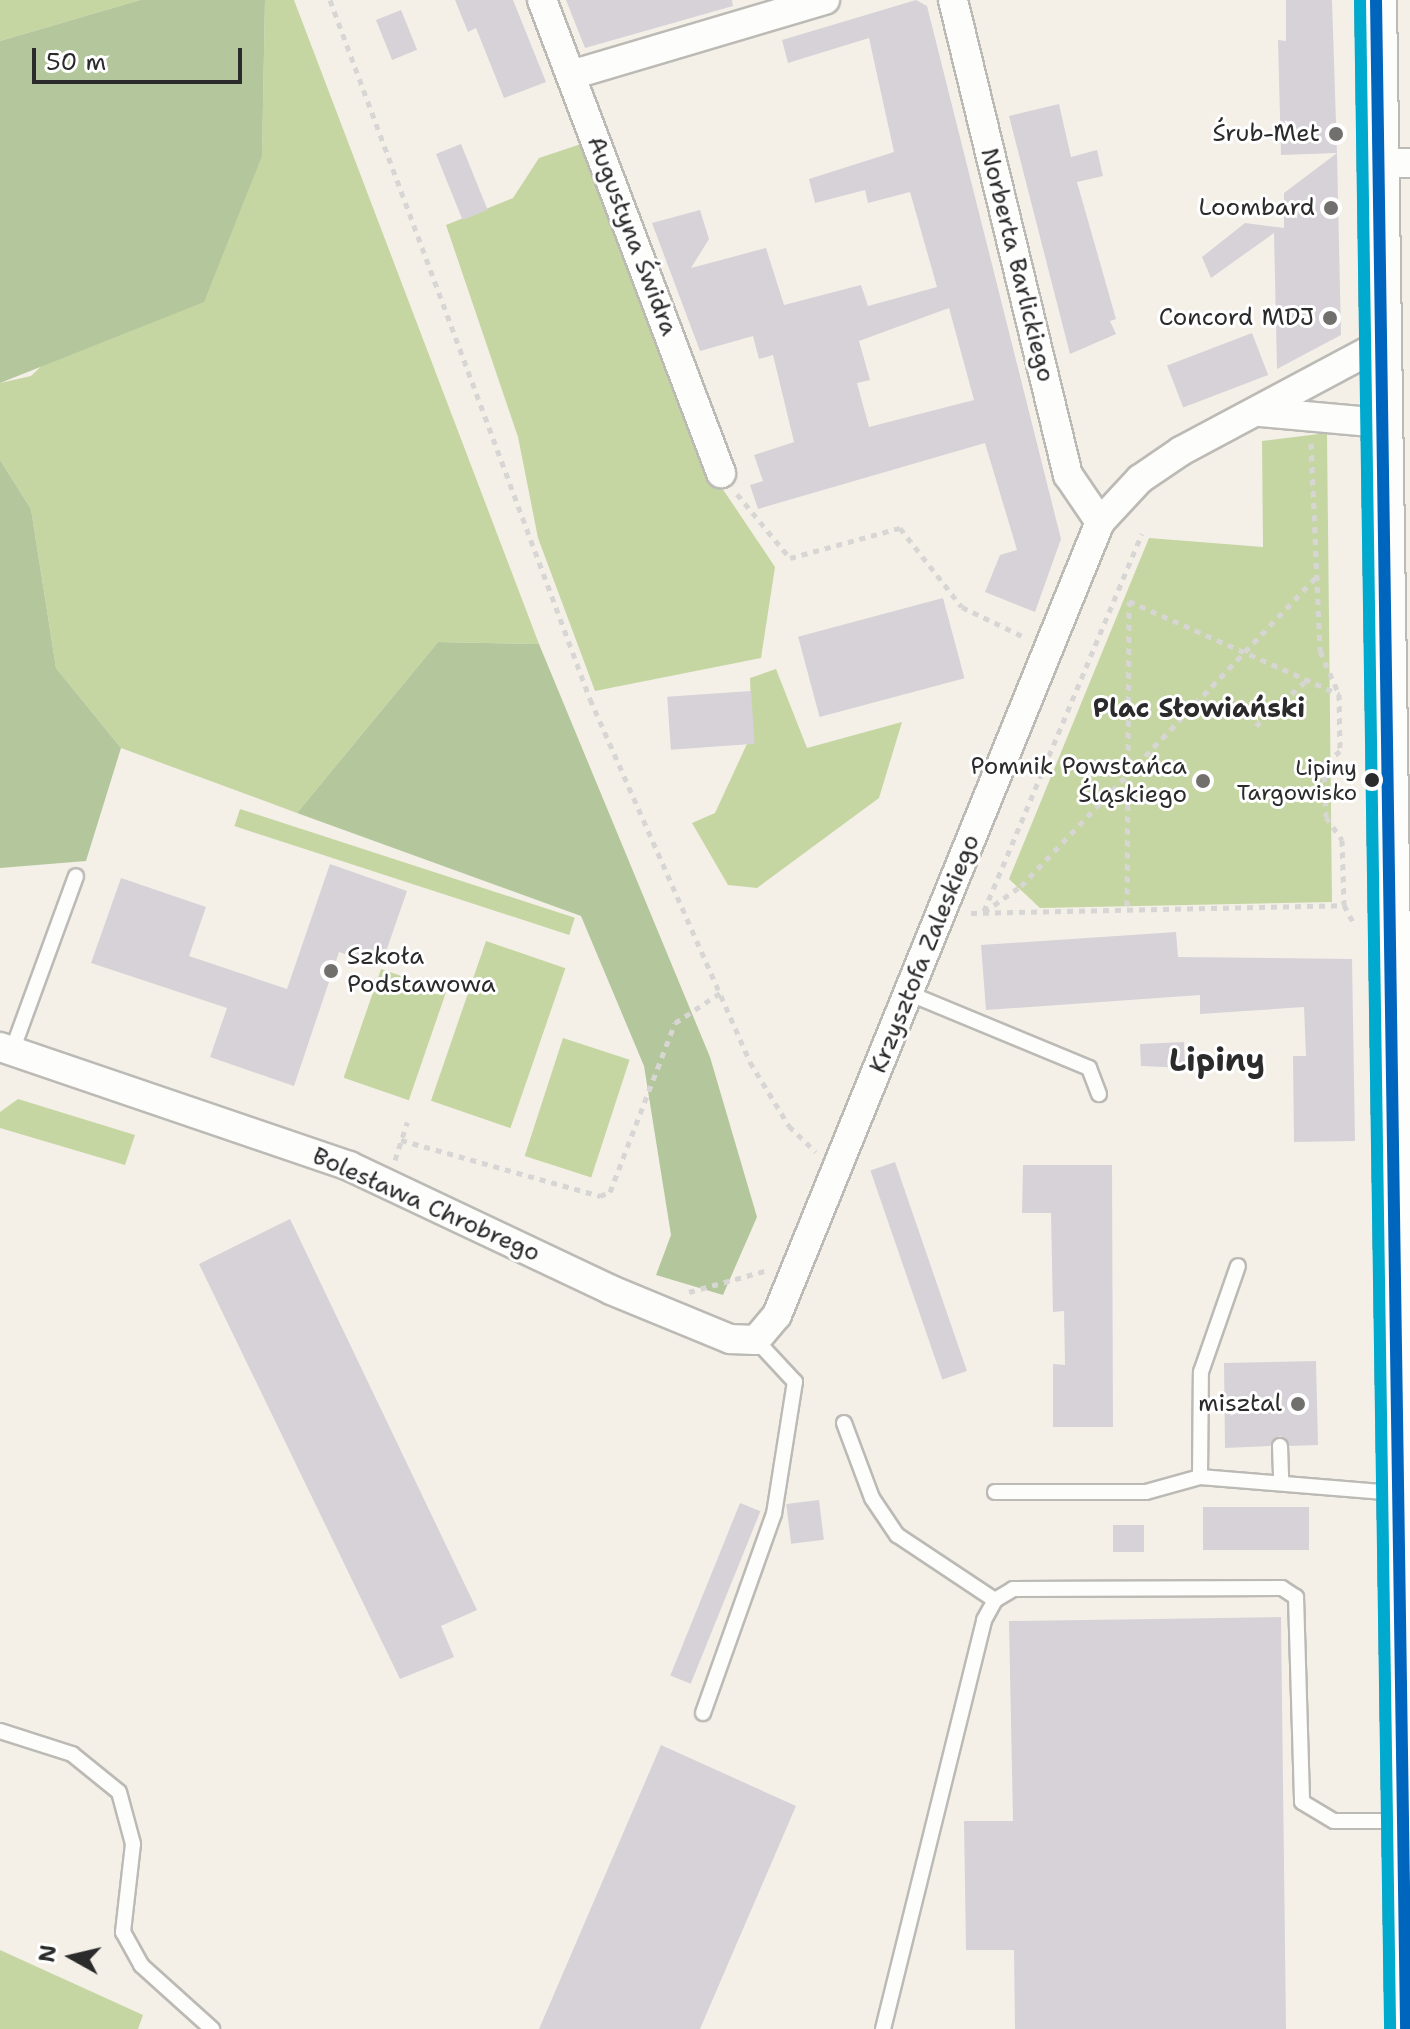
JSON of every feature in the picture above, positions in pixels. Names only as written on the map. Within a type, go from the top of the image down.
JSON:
[{"type":"street","name":"Augustyna Świdra","points":[[542,0],[721,473]]},
{"type":"street","points":[[571,75],[825,0]]},
{"type":"street","name":"Norberta Barlickiego","points":[[953,0],[1068,475],[1100,522]]},
{"type":"street","points":[[1376,0],[1394,164],[1381,344],[1382,423],[1396,474],[1405,1492],[1406,2029]]},
{"type":"street","name":"Krzysztofa Zaleskiego","points":[[756,1340],[777,1315],[1100,522],[1140,479],[1381,344]]},
{"type":"street","points":[[1261,412],[1382,423]]},
{"type":"street","name":"Bolesława Chrobrego","points":[[6,1049],[349,1166],[611,1290],[730,1339],[756,1340]]},
{"type":"lane","points":[[6,1049],[76,876]]},
{"type":"lane","points":[[908,993],[1089,1068],[1099,1094]]},
{"type":"lane","points":[[1200,1477],[1201,1372],[1238,1266]]},
{"type":"lane","points":[[703,1713],[774,1514],[795,1382],[756,1340]]},
{"type":"lane","points":[[844,1423],[872,1498],[897,1535],[995,1600]]},
{"type":"lane","points":[[1280,1446],[1281,1479]]},
{"type":"lane","points":[[995,1492],[1146,1492],[1200,1477],[1281,1479],[1405,1492]]},
{"type":"lane","points":[[883,2029],[984,1620],[995,1600],[1013,1589],[1282,1588],[1296,1597],[1300,1612],[1302,1802],[1334,1821],[1404,1821]]},
{"type":"lane","points":[[0,1731],[72,1754],[119,1792],[133,1844],[123,1932],[141,1965],[212,2029]]},
{"type":"path","points":[[330,0],[585,685],[720,993],[789,1126],[837,1171]]},
{"type":"path","points":[[1310,426],[1320,651],[1339,694],[1340,751],[1324,764],[1326,817],[1342,840],[1344,905],[1360,933]]},
{"type":"path","points":[[721,473],[790,558],[900,528],[962,607],[1048,648]]},
{"type":"path","points":[[984,912],[1142,534]]},
{"type":"path","points":[[984,912],[1021,886],[1316,577]]},
{"type":"path","points":[[1118,592],[1129,601],[1247,649],[1339,694]]},
{"type":"path","points":[[1127,906],[1129,601]]},
{"type":"path","points":[[1256,726],[1309,678]]},
{"type":"path","points":[[962,914],[1127,906],[1344,905]]},
{"type":"path","points":[[401,1140],[600,1196],[610,1192],[675,1023],[720,993]]},
{"type":"path","points":[[393,1164],[407,1122]]},
{"type":"green space","points":[[0,0],[140,0],[0,41]]},
{"type":"green space","points":[[140,0],[265,0],[262,156],[204,302],[0,383],[0,41]]},
{"type":"green space","points":[[265,0],[294,0],[539,644],[438,642],[297,813],[121,748],[56,668],[31,509],[0,460],[0,383],[31,376],[262,156]]},
{"type":"green space","points":[[584,143],[714,476],[775,567],[761,658],[595,691],[538,538],[518,437],[446,225],[513,198],[539,158]]},
{"type":"green space","points":[[1327,433],[1332,902],[1040,908],[1009,879],[1149,538],[1263,547],[1262,441]]},
{"type":"green space","points":[[0,460],[31,509],[56,668],[121,748],[86,861],[0,868]]},
{"type":"green space","points":[[438,642],[539,644],[710,1057],[757,1217],[723,1295],[656,1275],[671,1235],[644,1066],[581,916],[297,813]]},
{"type":"green space","points":[[776,669],[807,748],[902,722],[879,798],[757,888],[728,885],[692,823],[715,813],[752,733],[750,678]]},
{"type":"green space","points":[[240,809],[575,918],[569,935],[234,826]]},
{"type":"green space","points":[[486,941],[565,968],[510,1128],[431,1101]]},
{"type":"green space","points":[[381,969],[446,991],[409,1100],[344,1078]]},
{"type":"green space","points":[[563,1038],[630,1060],[591,1178],[525,1156]]},
{"type":"green space","points":[[18,1099],[135,1135],[125,1165],[0,1128],[0,1112]]},
{"type":"green space","points":[[0,1950],[143,2015],[138,2029],[0,2029]]},
{"type":"building","points":[[455,0],[513,0],[546,82],[504,98],[476,28],[468,32]]},
{"type":"building","points":[[566,0],[732,0],[733,6],[585,48]]},
{"type":"building","points":[[916,0],[927,6],[1061,539],[1035,612],[985,592],[1000,555],[1017,550],[985,443],[758,509],[750,485],[763,481],[754,455],[794,442],[773,355],[759,359],[753,336],[700,351],[652,223],[700,210],[709,239],[691,268],[766,248],[784,305],[861,285],[868,306],[937,287],[910,192],[868,203],[865,190],[815,203],[809,179],[894,152],[869,38],[788,63],[782,40]],"holes":[[[949,308],[974,400],[869,427],[857,383],[870,380],[859,341]]]},
{"type":"building","points":[[1286,0],[1332,0],[1337,153],[1281,155],[1278,40],[1286,41]]},
{"type":"building","points":[[401,10],[417,50],[392,60],[376,20]]},
{"type":"building","points":[[1059,104],[1071,157],[1097,150],[1103,176],[1077,182],[1116,319],[1110,321],[1116,334],[1070,354],[1009,116]]},
{"type":"building","points":[[461,144],[488,210],[463,220],[436,154]]},
{"type":"building","points":[[1337,153],[1341,335],[1277,369],[1274,233],[1211,278],[1202,257],[1245,223],[1284,228],[1284,193]]},
{"type":"building","points":[[1252,333],[1268,375],[1183,408],[1167,366]]},
{"type":"building","points":[[943,598],[964,678],[820,717],[798,637]]},
{"type":"building","points":[[751,691],[755,744],[671,750],[667,697]]},
{"type":"building","points":[[330,864],[407,891],[381,966],[339,952],[294,1086],[210,1057],[227,1008],[91,963],[121,878],[206,907],[189,956],[287,989]]},
{"type":"building","points":[[1176,932],[1178,957],[1352,959],[1355,1141],[1294,1142],[1293,1056],[1306,1056],[1304,1007],[1200,1014],[1200,995],[986,1010],[981,945]]},
{"type":"building","points":[[1184,1042],[1185,1068],[1141,1066],[1140,1044]]},
{"type":"building","points":[[895,1162],[967,1371],[942,1379],[870,1170]]},
{"type":"building","points":[[1023,1165],[1112,1165],[1113,1427],[1053,1427],[1053,1364],[1065,1365],[1064,1311],[1053,1312],[1051,1213],[1022,1213]]},
{"type":"building","points":[[290,1219],[477,1610],[441,1626],[454,1657],[400,1679],[199,1264]]},
{"type":"building","points":[[1316,1361],[1318,1445],[1290,1446],[1280,1436],[1270,1446],[1225,1448],[1224,1363]]},
{"type":"building","points":[[819,1500],[824,1540],[791,1544],[786,1504]]},
{"type":"building","points":[[740,1503],[760,1511],[691,1684],[670,1675]]},
{"type":"building","points":[[1203,1507],[1309,1507],[1309,1550],[1203,1550]]},
{"type":"building","points":[[1113,1525],[1144,1525],[1144,1552],[1113,1552]]},
{"type":"building","points":[[1281,1617],[1286,2029],[1015,2029],[1014,1950],[966,1950],[964,1821],[1013,1821],[1009,1621]]},
{"type":"building","points":[[661,1745],[796,1806],[700,2029],[539,2029]]},
{"type":"transit line","points":[[1360,0],[1390,2029]]},
{"type":"transit line","points":[[1376,0],[1406,2029]]},
{"type":"place","name":"Śrub-Met","points":[[1336,134]]},
{"type":"place","name":"Loombard","points":[[1331,208]]},
{"type":"place","name":"Concord MDJ","points":[[1330,318]]},
{"type":"place","name":"Lipiny Targowisko","points":[[1372,780]]},
{"type":"place","name":"Pomnik Powstańca Śląskiego","points":[[1203,781]]},
{"type":"place","name":"Szkoła Podstawowa","points":[[331,971]]},
{"type":"place","name":"misztal","points":[[1298,1404]]},
{"type":"district","name":"Plac Słowiański","points":[[1199,708]]},
{"type":"district","name":"Lipiny","points":[[1217,1060]]}]
